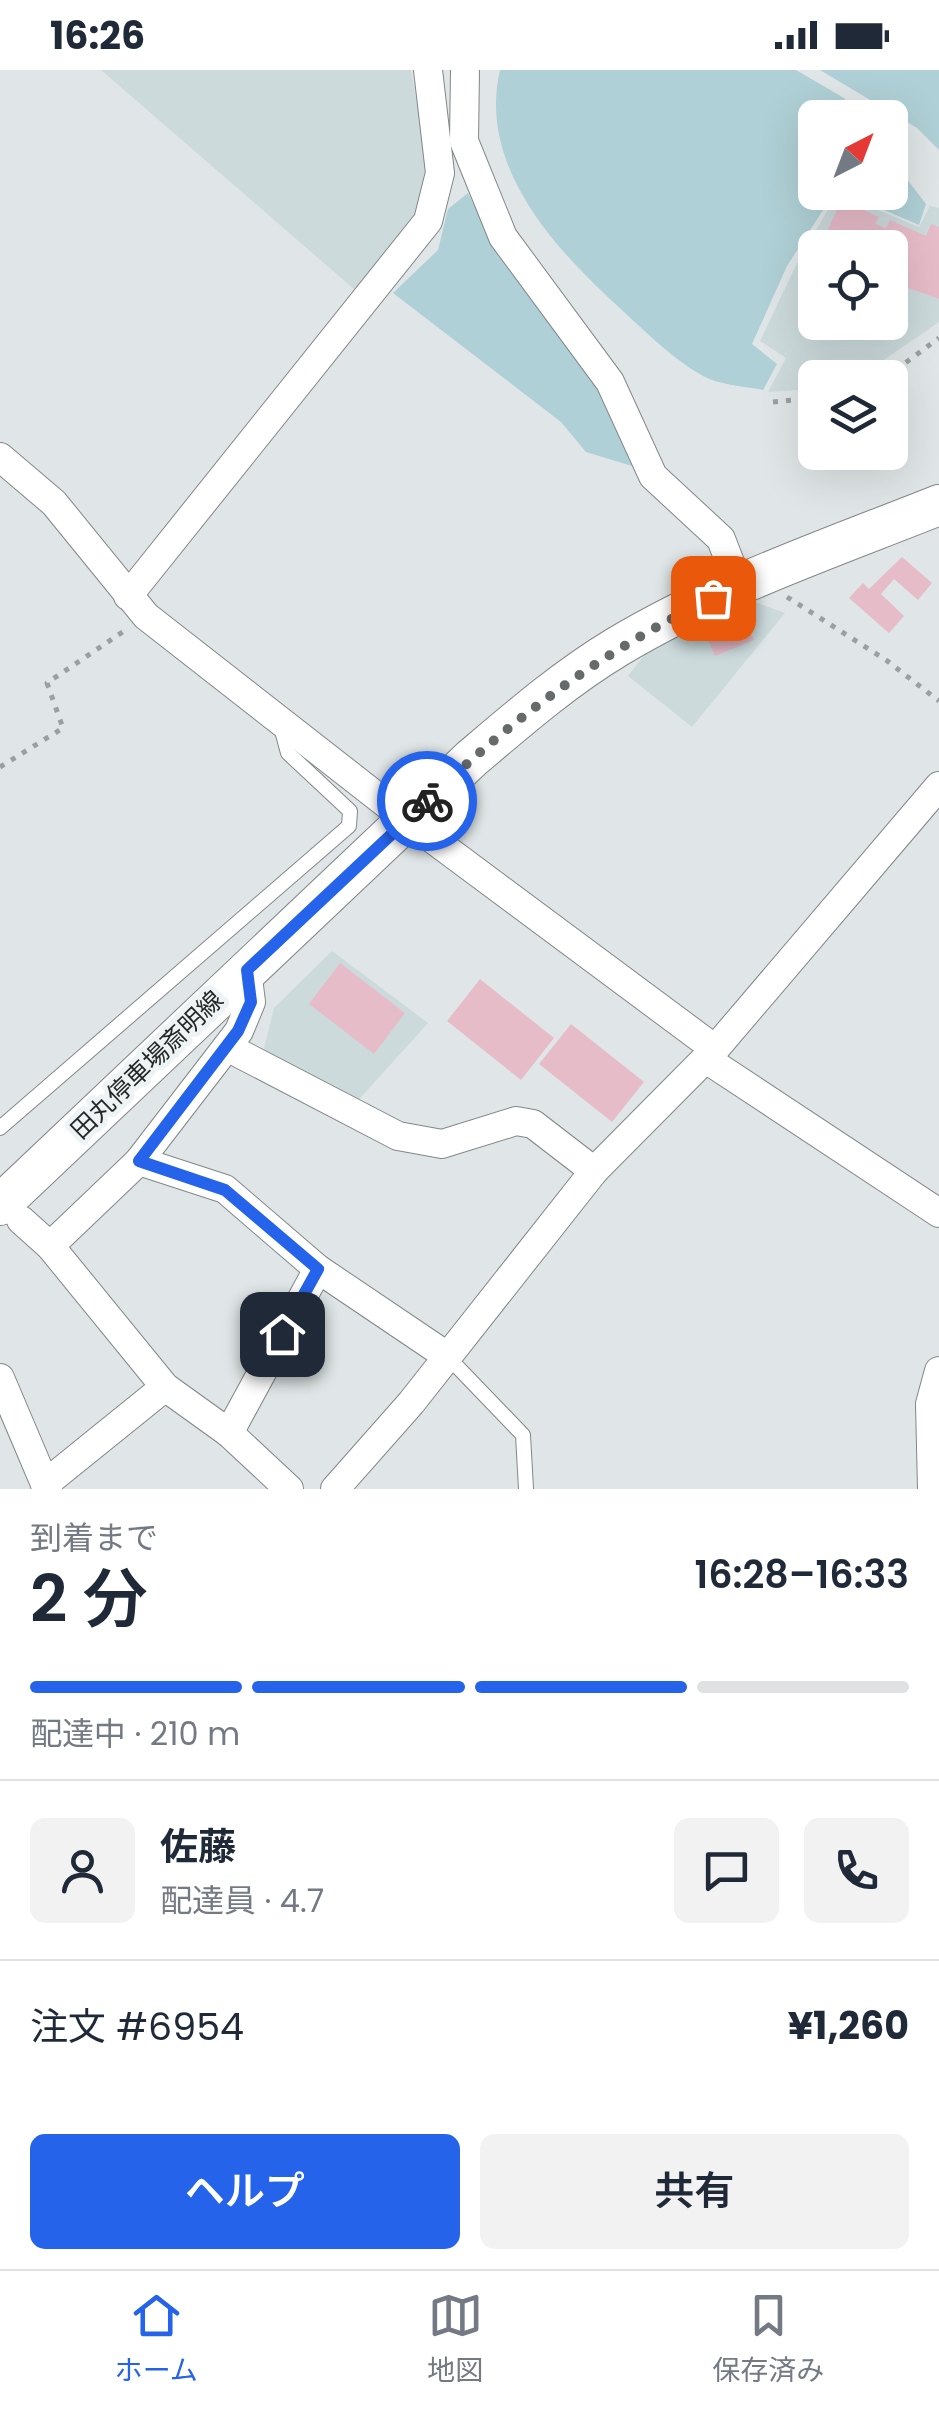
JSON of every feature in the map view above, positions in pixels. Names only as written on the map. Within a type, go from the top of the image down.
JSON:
[{"type":"main road","name":"田丸停車場斎明線","points":[[10,1212],[247,970],[471,758],[581,670],[648,629],[750,581],[939,504]]},
{"type":"street","points":[[137,606],[428,221],[440,173],[428,70]]},
{"type":"street","points":[[465,70],[461,117],[464,141],[504,238],[610,382],[654,476],[721,539],[750,581]]},
{"type":"street","points":[[0,457],[54,503],[137,606],[278,720],[711,1054],[939,1214]]},
{"type":"street","points":[[335,1489],[594,1171],[711,1054],[939,786]]},
{"type":"street","points":[[50,1246],[139,1161],[227,1047],[251,1002],[247,970]]},
{"type":"street","points":[[227,1047],[398,1136],[442,1144],[516,1120],[532,1124],[594,1171]]},
{"type":"street","points":[[139,1161],[225,1190],[318,1269],[447,1356]]},
{"type":"street","points":[[10,1212],[50,1246],[165,1387],[229,1432],[289,1489]]},
{"type":"street","points":[[229,1432],[318,1269]]},
{"type":"street","points":[[932,1489],[930,1404],[939,1371]]},
{"type":"street","points":[[0,1378],[47,1486],[165,1387]]},
{"type":"lane","points":[[0,1128],[350,826],[350,811],[288,753],[278,720]]},
{"type":"lane","points":[[447,1356],[523,1435],[526,1489]]},
{"type":"path","points":[[908,361],[939,338]]},
{"type":"path","points":[[773,402],[798,400]]},
{"type":"path","points":[[750,581],[939,701]]},
{"type":"path","points":[[0,767],[63,728],[47,683],[137,606]]},
{"type":"shaded area","points":[[101,70],[411,70],[430,174],[426,203],[355,290]]},
{"type":"shaded area","points":[[500,70],[796,70],[844,98],[798,100],[798,210],[823,210],[810,230],[798,230],[798,249],[752,344],[777,364],[763,390],[709,379],[692,370],[652,338],[574,263],[529,205],[512,174],[500,141],[496,106]]},
{"type":"shaded area","points":[[820,70],[939,70],[939,150],[908,123],[908,100],[870,100]]},
{"type":"shaded area","points":[[908,180],[926,204],[919,225],[884,210],[908,210]]},
{"type":"shaded area","points":[[468,193],[499,256],[599,387],[632,466],[586,452],[561,422],[393,293],[438,250],[448,209]]},
{"type":"shaded area","points":[[930,206],[939,208],[939,322],[884,360],[798,360],[798,390],[768,392],[786,358],[760,341],[798,261],[798,340],[908,340],[908,230],[816,230],[828,210],[878,210],[919,227]]},
{"type":"shaded area","points":[[745,598],[785,613],[692,727],[628,676],[644,655]]},
{"type":"shaded area","points":[[332,951],[428,1023],[344,1116],[261,1060],[274,1008]]},
{"type":"building","points":[[837,210],[863,210],[879,217],[875,224],[886,228],[890,220],[926,236],[931,224],[939,227],[939,299],[908,288],[908,230],[828,230]]},
{"type":"building","points":[[902,557],[932,583],[918,600],[894,579],[881,594],[904,616],[889,633],[849,598],[863,583],[869,589]]},
{"type":"building","points":[[742,611],[754,640],[715,656],[703,628]]},
{"type":"building","points":[[340,963],[405,1013],[374,1054],[309,1004]]},
{"type":"building","points":[[480,979],[554,1038],[521,1080],[447,1021]]},
{"type":"building","points":[[571,1024],[644,1082],[612,1122],[539,1064]]},
{"type":"way so far","points":[[427,801],[471,758],[581,670],[648,629],[713,598]]},
{"type":"route","points":[[282,1334],[318,1269],[225,1190],[139,1161],[238,1031],[251,1002],[247,970],[427,801]]}]
